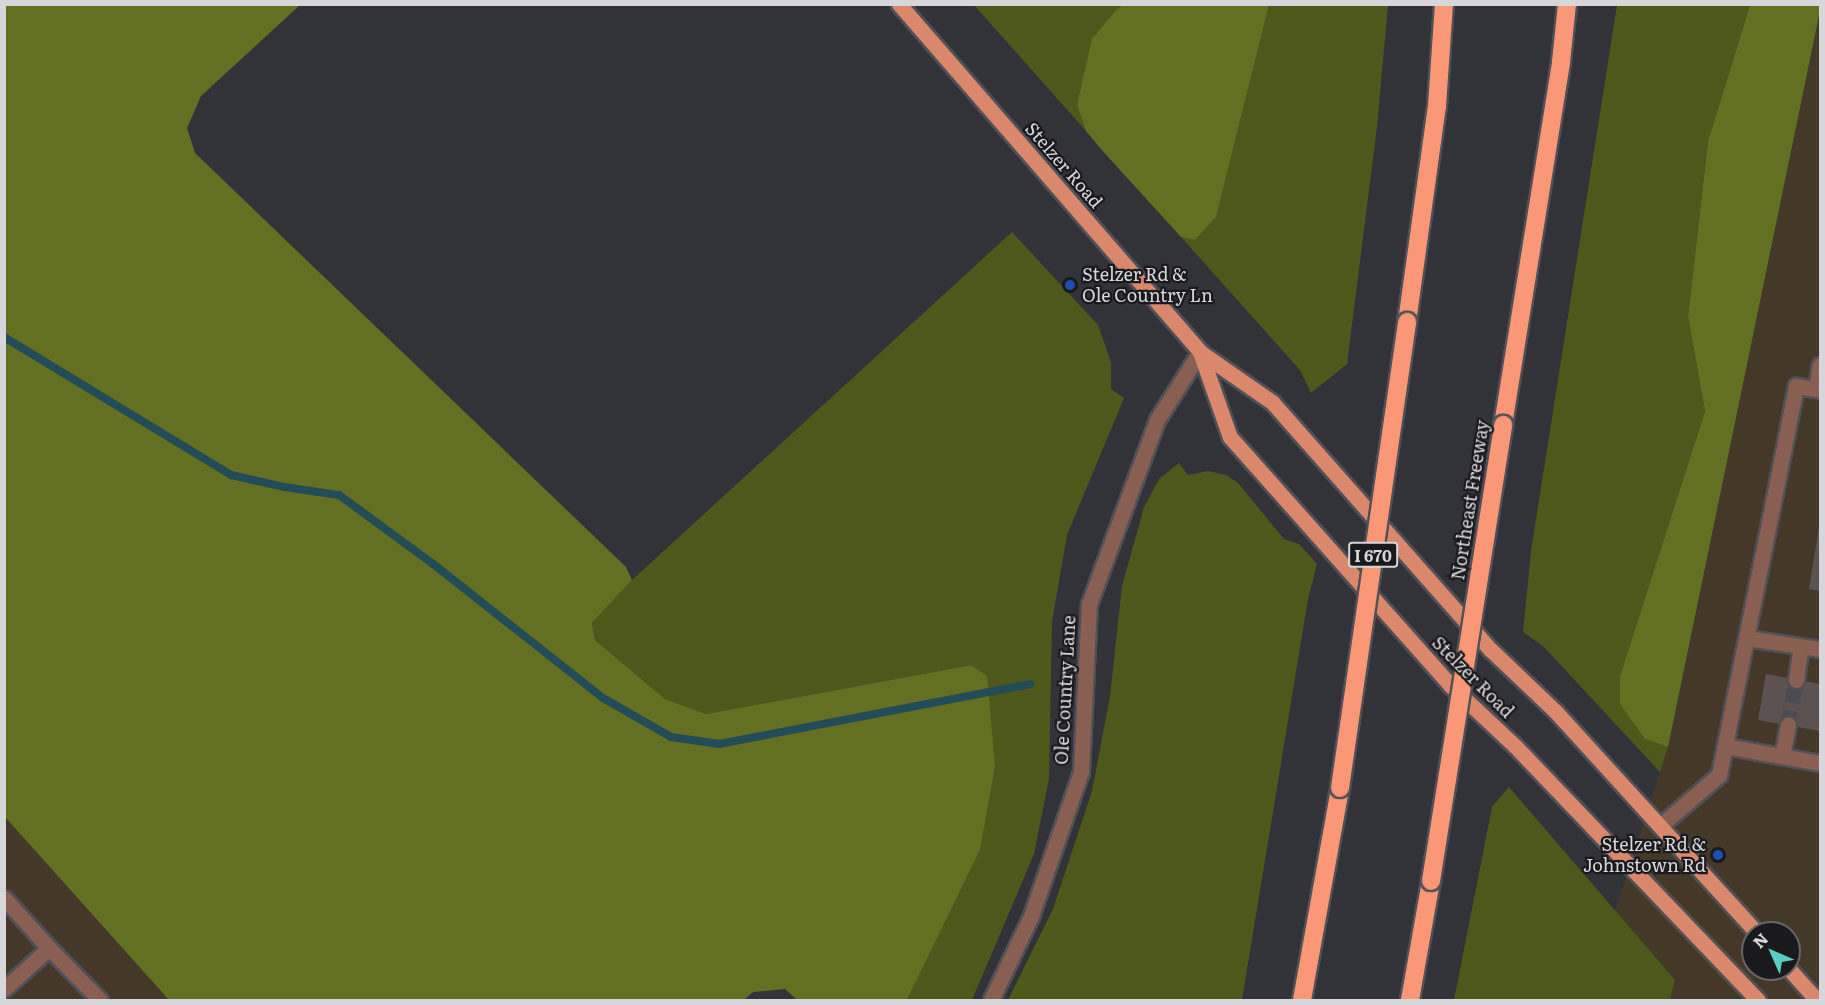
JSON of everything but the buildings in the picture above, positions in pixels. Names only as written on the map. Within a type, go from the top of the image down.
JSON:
[{"type":"highway","name":"Northeast Freeway","points":[[1410,1000],[1431,881],[1561,62],[1567,4]]},
{"type":"highway","name":"I 670","points":[[1302,1000],[1340,788],[1407,321],[1437,106],[1444,8]]},
{"type":"main road","name":"Stelzer Road","points":[[899,4],[1200,352],[1272,402],[1491,650],[1556,712],[1746,921]]},
{"type":"main road","name":"Stelzer Road","points":[[1200,352],[1230,437],[1450,685],[1515,746],[1758,1000]]},
{"type":"main road","points":[[1800,981],[1817,1000]]},
{"type":"street","name":"Ole Country Lane","points":[[991,1000],[1031,916],[1081,772],[1089,604],[1157,420],[1200,352]]},
{"type":"street","points":[[1661,825],[1719,775],[1796,386],[1818,390],[1821,365]]},
{"type":"street","points":[[1747,638],[1821,649]]},
{"type":"street","points":[[1796,680],[1801,646]]},
{"type":"street","points":[[1782,756],[1788,725]]},
{"type":"street","points":[[1725,746],[1821,763]]},
{"type":"street","points":[[4,898],[100,1000]]},
{"type":"street","points":[[4,989],[49,948]]},
{"type":"shaded area","points":[[1820,11],[1820,1000],[1670,1000],[1675,980],[1615,911],[1668,747]]},
{"type":"shaded area","points":[[5,817],[169,1000],[5,1000]]},
{"type":"green space","points":[[1124,4],[1269,5],[1216,217],[1195,240],[1181,237],[1100,148],[1086,131],[1077,105],[1092,39],[1116,10]]},
{"type":"green space","points":[[4,5],[300,5],[201,96],[187,128],[195,153],[626,567],[632,580],[592,623],[595,640],[665,699],[706,714],[971,665],[987,676],[995,766],[980,850],[907,1000],[797,1000],[785,989],[753,992],[744,1000],[169,1000],[5,817]]},
{"type":"green space","points":[[974,5],[1124,5],[1116,10],[1077,105],[1086,131]]},
{"type":"green space","points":[[1269,5],[1388,5],[1377,127],[1347,364],[1311,393],[1300,370],[1181,237],[1195,240],[1216,216]]},
{"type":"green space","points":[[1617,5],[1750,5],[1708,141],[1688,317],[1705,411],[1620,676],[1645,739],[1668,747],[1660,772],[1543,646],[1523,632],[1531,551]]},
{"type":"green space","points":[[1750,5],[1820,5],[1820,11],[1668,747],[1645,739],[1620,704],[1620,676],[1705,411],[1688,317],[1708,141]]},
{"type":"green space","points":[[1012,232],[1098,325],[1111,362],[1111,389],[1124,398],[1067,535],[1052,622],[1049,779],[1034,854],[972,1000],[907,1000],[980,850],[971,665],[706,714],[665,699],[595,640],[592,623],[632,580]]},
{"type":"green space","points":[[1179,463],[1188,475],[1208,471],[1226,475],[1238,483],[1284,539],[1299,544],[1317,564],[1308,599],[1242,1000],[1008,1000],[1053,909],[1092,791],[1110,696],[1122,586],[1144,507],[1159,479]]},
{"type":"green space","points":[[1509,787],[1675,980],[1670,1000],[1454,1000],[1492,807]]},
{"type":"waterway","points":[[4,337],[231,475],[284,487],[339,495],[432,563],[603,698],[671,737],[719,744],[1030,684]]},
{"type":"tunnel","points":[[1788,725],[1796,680]]},
{"type":"place","name":"Stelzer Rd & Ole Country Ln","points":[[1070,285]]},
{"type":"place","name":"Stelzer Rd & Johnstown Rd","points":[[1718,855]]}]
